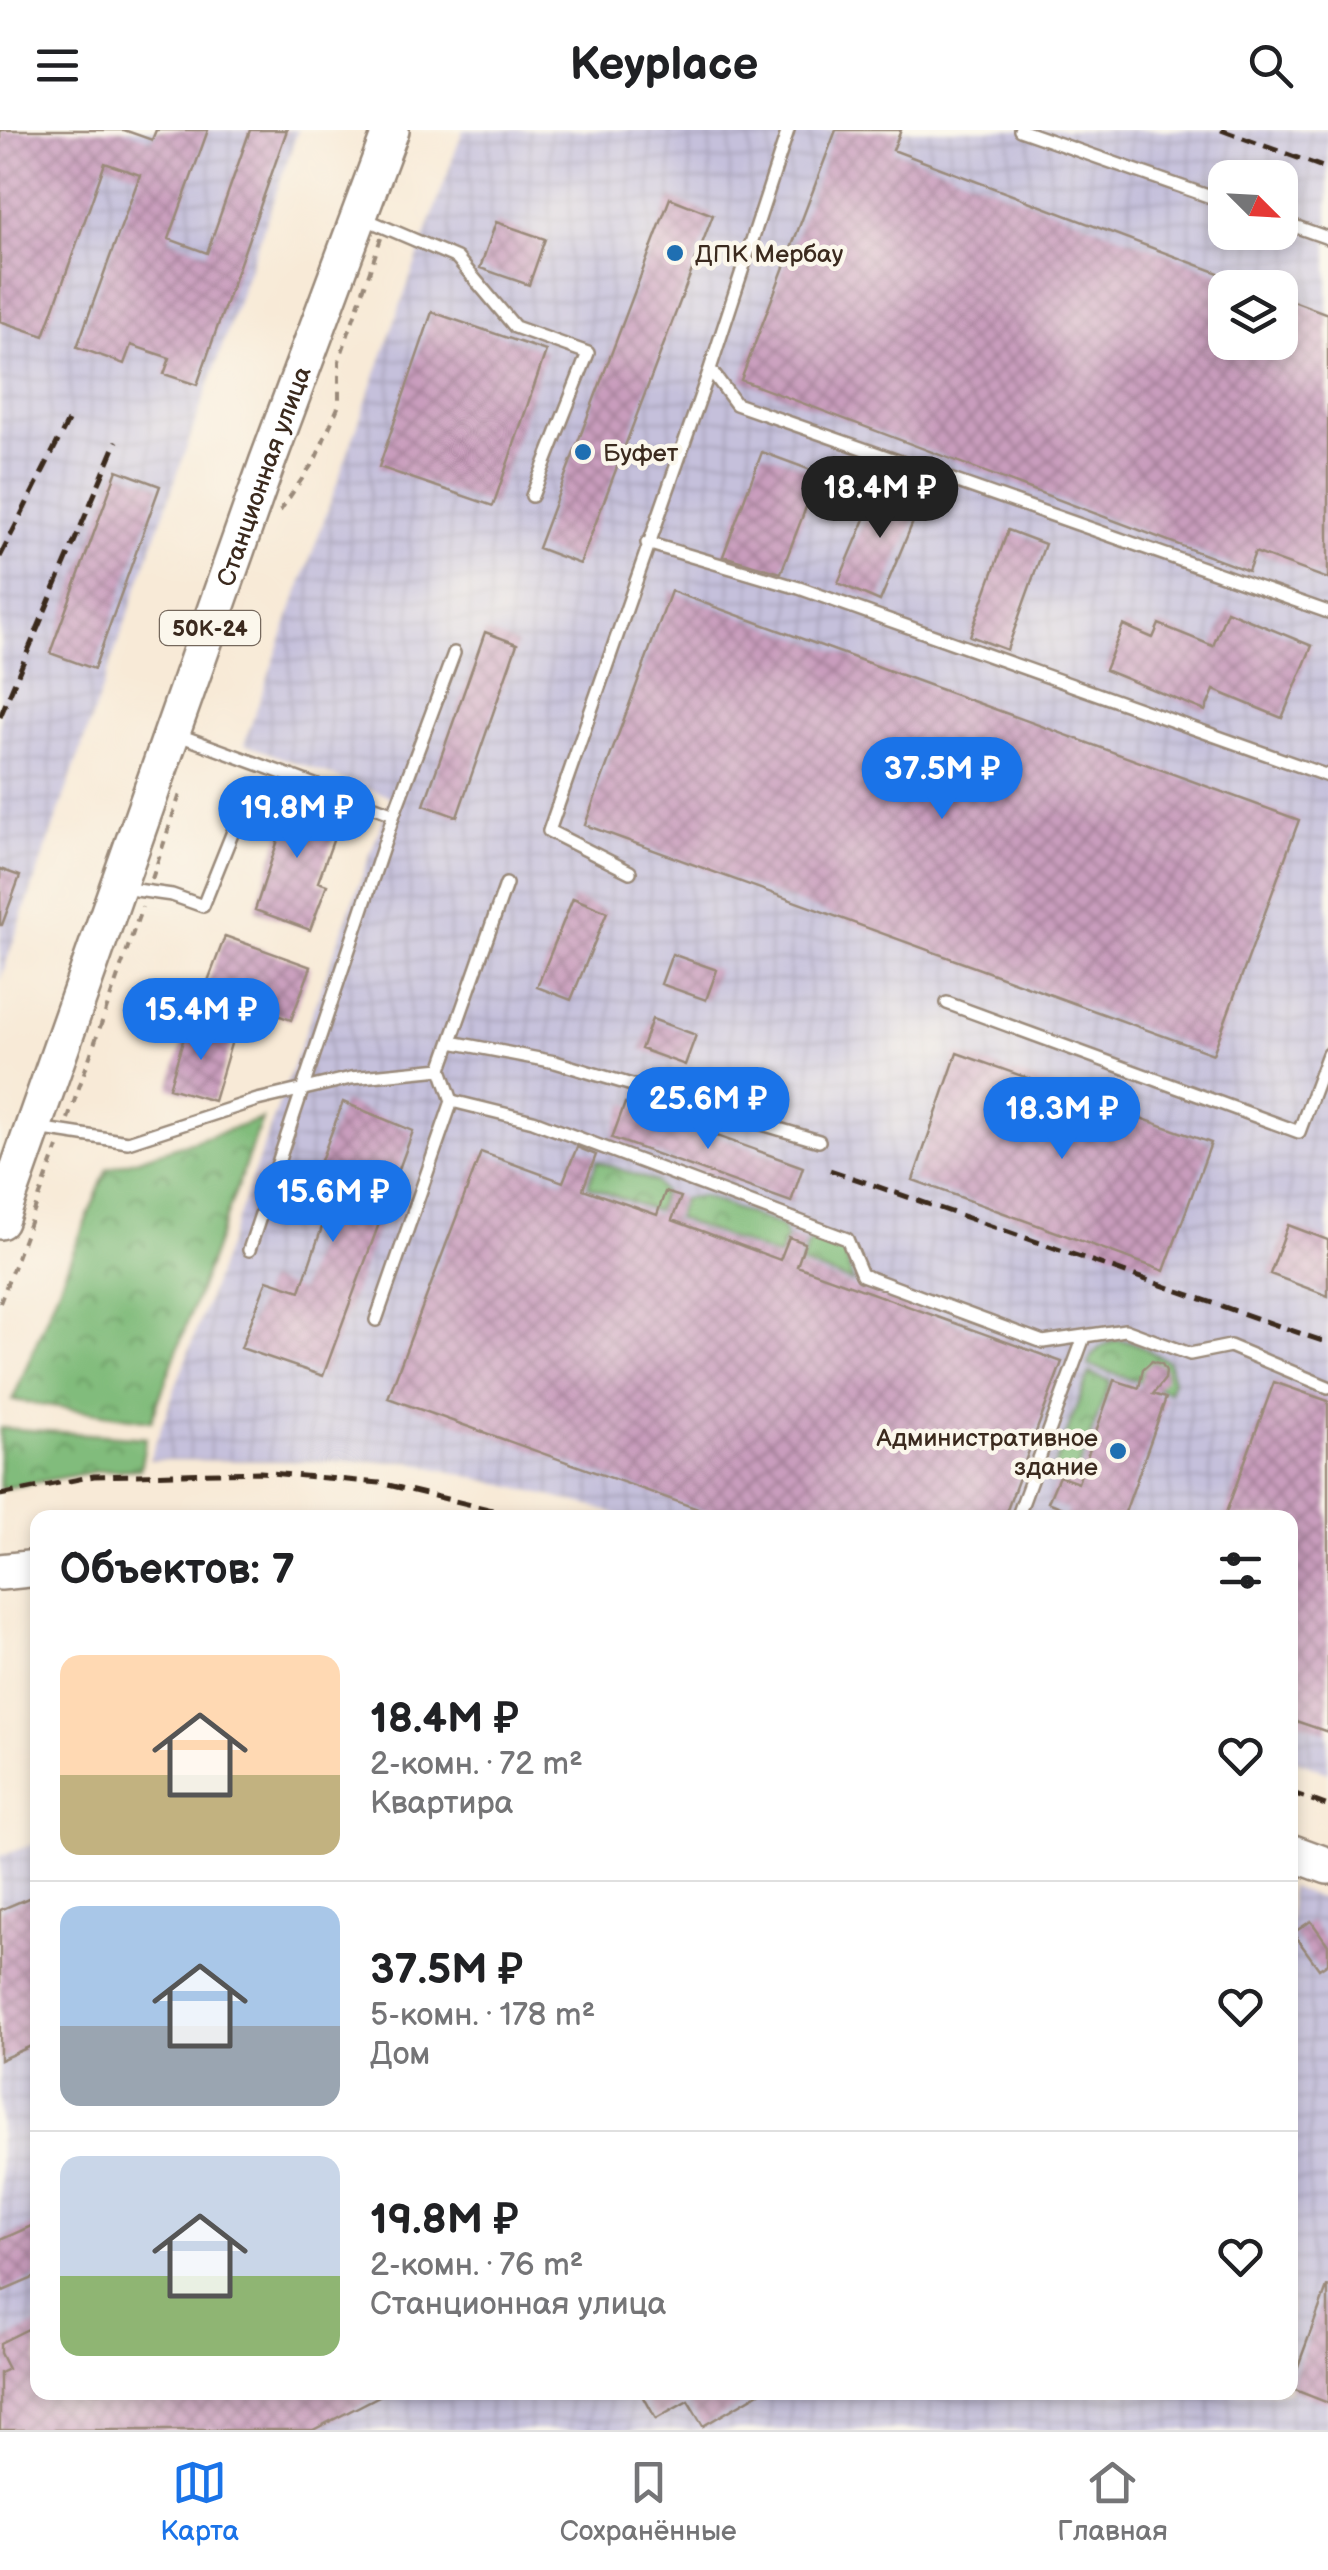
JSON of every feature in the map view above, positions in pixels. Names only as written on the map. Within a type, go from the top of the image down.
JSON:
[{"type":"main road","name":"Станционная улица","points":[[0,1221],[48,1130],[132,889],[172,733],[267,463],[372,222],[392,130]]},
{"type":"main road","points":[[0,1572],[30,1569]]},
{"type":"main road","points":[[1298,1855],[1328,1866]]},
{"type":"lane","points":[[630,872],[549,831],[710,369],[788,130]]},
{"type":"lane","points":[[1020,130],[1208,196]]},
{"type":"lane","points":[[372,222],[457,258],[515,327],[588,353],[532,496]]},
{"type":"lane","points":[[1298,227],[1328,238]]},
{"type":"lane","points":[[710,369],[736,404],[1328,612]]},
{"type":"lane","points":[[647,543],[799,588],[1328,776]]},
{"type":"lane","points":[[248,1250],[394,814],[454,654]]},
{"type":"lane","points":[[172,733],[394,814]]},
{"type":"lane","points":[[132,889],[203,906],[246,799]]},
{"type":"lane","points":[[376,1320],[452,1101],[441,1069],[506,884]]},
{"type":"lane","points":[[947,1003],[1299,1132],[1328,1054]]},
{"type":"lane","points":[[451,1042],[555,1062],[818,1141]]},
{"type":"lane","points":[[48,1130],[128,1142],[257,1100],[351,1078],[441,1069]]},
{"type":"lane","points":[[452,1101],[533,1121],[847,1239],[862,1275],[1043,1342],[1124,1330],[1190,1354],[1230,1346],[1328,1387]]},
{"type":"lane","points":[[1020,1510],[1084,1337]]},
{"type":"path","points":[[276,524],[282,506],[316,460],[339,405],[339,361],[372,222]]},
{"type":"path","points":[[0,1302],[48,1130],[132,889],[186,779]]},
{"type":"shaded area","points":[[0,130],[298,130],[0,980]]},
{"type":"shaded area","points":[[463,130],[1328,130],[1328,1772],[1298,1761],[1298,1510],[604,1510],[411,1462],[149,1460],[391,797],[244,744]]},
{"type":"shaded area","points":[[30,1845],[30,2400],[1298,2400],[1298,1890],[1328,1901],[1328,2430],[0,2430],[0,1856]]},
{"type":"green space","points":[[262,1119],[151,1421],[13,1400],[107,1169]]},
{"type":"green space","points":[[597,1161],[655,1182],[663,1192],[656,1211],[588,1186]]},
{"type":"green space","points":[[701,1196],[781,1226],[786,1237],[779,1257],[676,1218],[683,1199]]},
{"type":"green space","points":[[819,1236],[842,1244],[853,1282],[801,1264],[808,1245]]},
{"type":"green space","points":[[1117,1340],[1134,1343],[1168,1361],[1173,1381],[1169,1392],[1088,1365],[1099,1348]]},
{"type":"green space","points":[[1089,1373],[1110,1381],[1075,1478],[1053,1471]]},
{"type":"green space","points":[[0,1428],[146,1438],[140,1469],[98,1471],[0,1489]]},
{"type":"building","points":[[0,130],[124,130],[152,140],[156,130],[208,130],[169,239],[207,253],[250,130],[287,130],[197,385],[164,374],[170,358],[131,345],[124,364],[77,347],[140,175],[105,163],[44,336],[0,321]]},
{"type":"building","points":[[836,130],[901,130],[893,150],[1211,270],[1208,360],[1298,360],[1298,303],[1328,314],[1328,579],[1255,552],[1248,571],[741,380]]},
{"type":"building","points":[[670,198],[713,215],[580,564],[538,548]]},
{"type":"building","points":[[496,222],[545,239],[529,285],[480,268]]},
{"type":"building","points":[[432,312],[546,351],[493,506],[379,467]]},
{"type":"building","points":[[762,452],[819,473],[781,573],[723,556]]},
{"type":"building","points":[[117,470],[160,486],[94,669],[50,653]]},
{"type":"building","points":[[881,481],[923,498],[880,601],[838,583]]},
{"type":"building","points":[[1008,530],[1045,544],[1007,650],[970,636]]},
{"type":"building","points":[[671,591],[1299,820],[1213,1054],[585,825]]},
{"type":"building","points":[[1227,611],[1312,646],[1282,718],[1214,690],[1205,711],[1105,670],[1123,625],[1153,638],[1159,624],[1213,646]]},
{"type":"building","points":[[485,632],[517,644],[457,817],[424,805]]},
{"type":"building","points":[[274,797],[291,803],[293,798],[342,816],[318,882],[327,885],[310,930],[255,910],[280,834],[263,828]]},
{"type":"building","points":[[0,869],[20,876],[2,925],[0,925]]},
{"type":"building","points":[[573,898],[607,912],[571,1000],[537,987]]},
{"type":"building","points":[[225,936],[311,967],[291,1020],[205,989]]},
{"type":"building","points":[[672,954],[717,970],[706,1000],[661,984]]},
{"type":"building","points":[[652,1019],[696,1035],[685,1065],[641,1049]]},
{"type":"building","points":[[188,1024],[233,1037],[214,1101],[169,1088]]},
{"type":"building","points":[[957,1053],[1211,1143],[1164,1271],[913,1180]]},
{"type":"building","points":[[343,1102],[413,1131],[323,1376],[241,1348],[267,1280],[300,1291],[339,1178],[317,1171]]},
{"type":"building","points":[[625,1103],[803,1167],[791,1202],[612,1138]]},
{"type":"building","points":[[577,1147],[596,1155],[583,1189],[657,1215],[665,1192],[681,1197],[672,1220],[780,1260],[789,1237],[805,1243],[797,1266],[1062,1362],[1007,1510],[701,1510],[388,1398],[481,1152],[563,1182]]},
{"type":"building","points":[[1288,1225],[1328,1240],[1328,1296],[1270,1274]]},
{"type":"building","name":"Административное здание","points":[[1152,1361],[1162,1364],[1165,1379],[1153,1394],[1166,1398],[1126,1510],[1068,1510],[1048,1502],[1059,1476],[1078,1483],[1114,1380],[1139,1388],[1143,1369]]},
{"type":"building","points":[[1274,1382],[1328,1401],[1328,1732],[1298,1722],[1298,1510],[1227,1510]]},
{"type":"building","points":[[30,1897],[30,2047],[0,2060],[0,1910]]},
{"type":"building","points":[[1311,1921],[1328,1945],[1328,1963],[1319,1969],[1298,1940],[1298,1930]]},
{"type":"building","points":[[30,2227],[30,2279],[3,2291],[0,2284],[0,2240]]},
{"type":"building","points":[[1328,2287],[1328,2403],[1298,2391],[1298,2366]]},
{"type":"building","points":[[30,2328],[30,2400],[371,2400],[313,2430],[0,2430],[0,2373],[8,2369],[0,2343]]},
{"type":"building","points":[[645,2400],[747,2400],[703,2426],[688,2401],[656,2419]]},
{"type":"railway","points":[[1221,130],[1328,169]]},
{"type":"railway","points":[[0,557],[68,421]]},
{"type":"railway","points":[[0,717],[117,441]]},
{"type":"railway","points":[[830,1170],[1328,1343]]},
{"type":"railway","points":[[0,1495],[94,1476],[260,1472],[380,1483],[493,1510]]},
{"type":"railway","points":[[1298,1795],[1328,1806]]},
{"type":"place","name":"ДПК Мербау","points":[[675,253]]},
{"type":"place","name":"Буфет","points":[[583,452]]},
{"type":"place","name":"Административное здание","points":[[1118,1451]]}]
